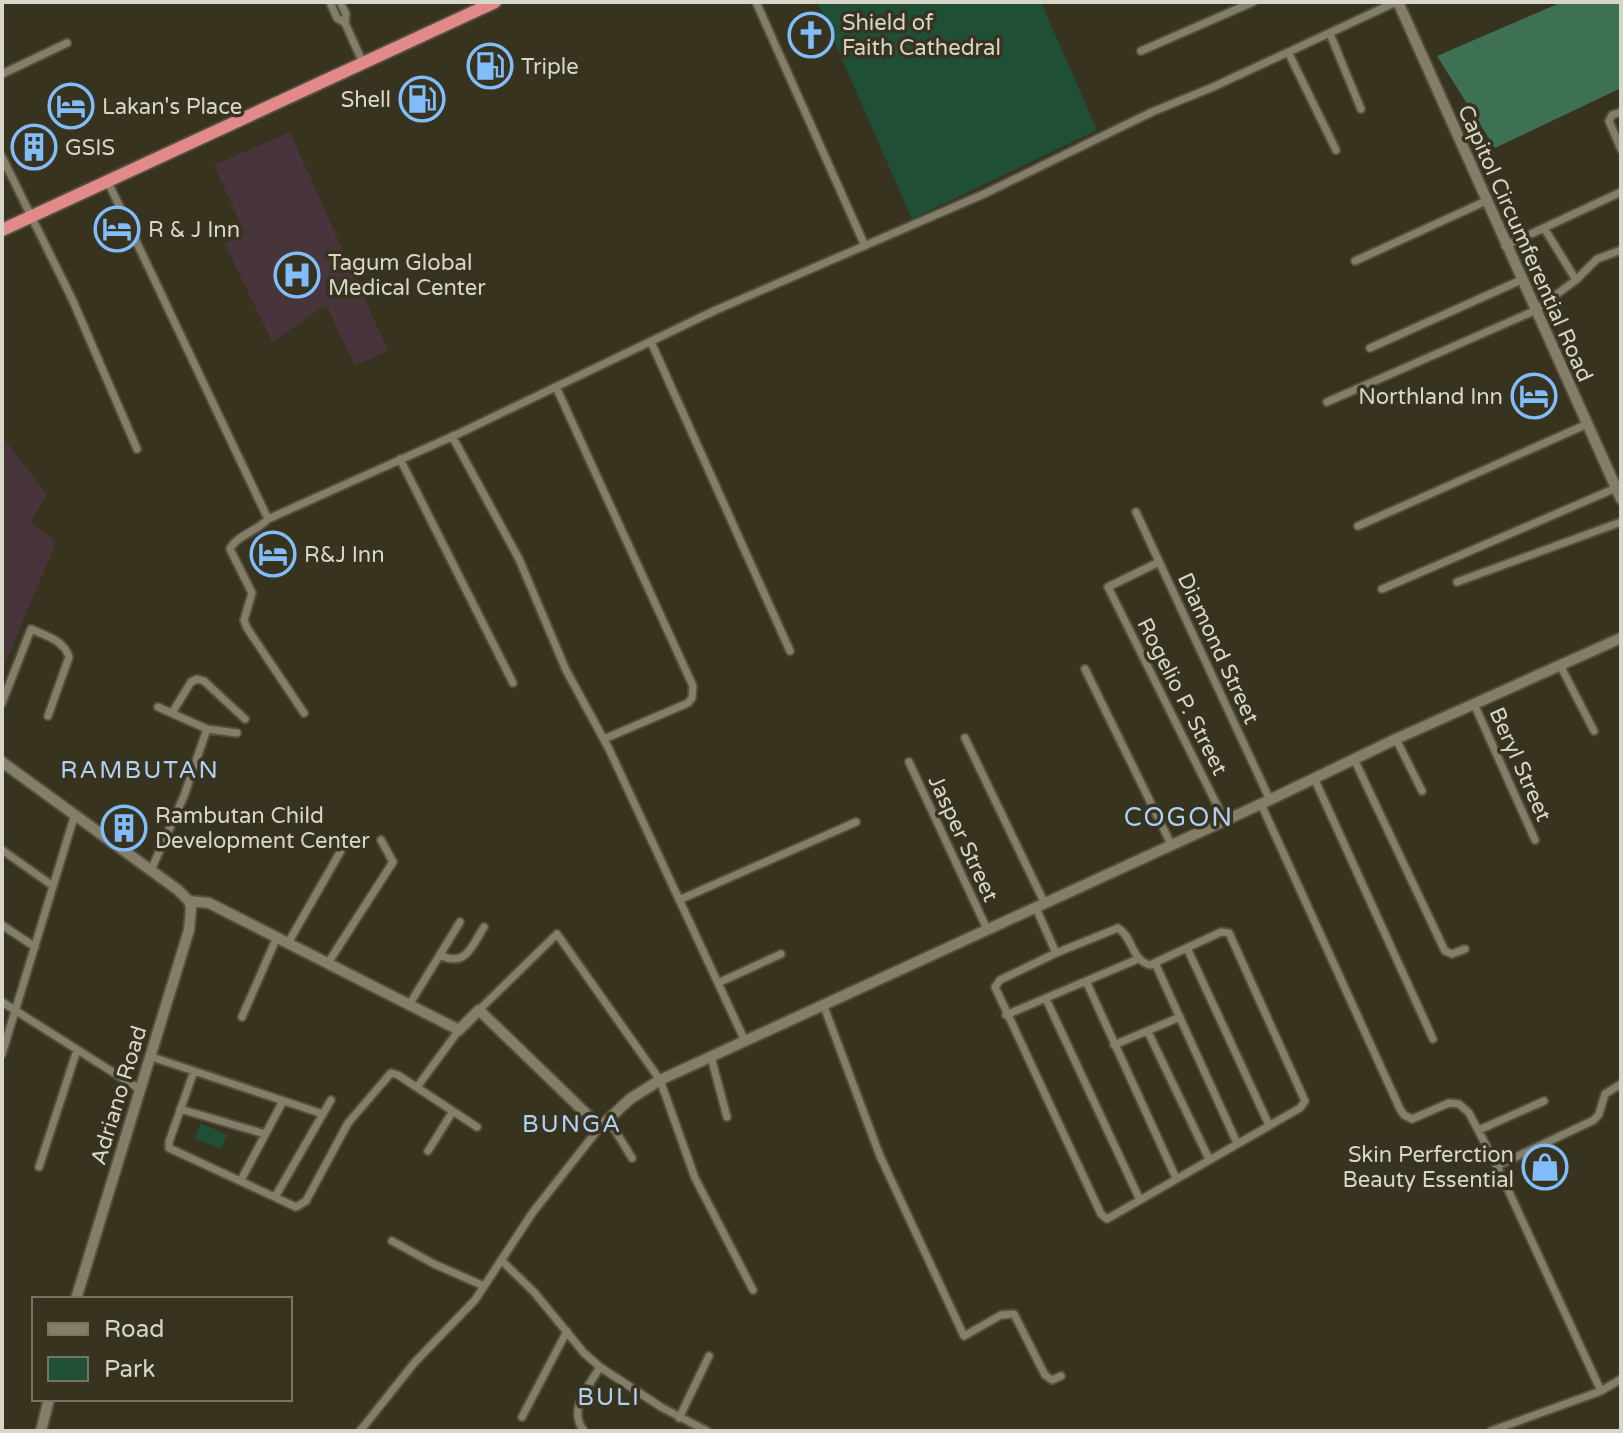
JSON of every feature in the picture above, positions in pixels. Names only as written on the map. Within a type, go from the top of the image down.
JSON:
[{"type":"highway","points":[[2,230],[495,2]]},
{"type":"street","points":[[330,2],[337,18],[345,23]]},
{"type":"street","points":[[340,2],[346,14],[345,23],[363,63]]},
{"type":"street","points":[[756,2],[865,246]]},
{"type":"street","points":[[1141,51],[1253,2]]},
{"type":"street","points":[[304,713],[247,628],[244,617],[252,593],[230,549],[234,542],[255,531],[268,519],[452,436],[716,310],[984,194],[1152,112],[1397,2]]},
{"type":"street","name":"Capitol Circumferential Road","points":[[1397,2],[1585,425],[1621,499]]},
{"type":"street","points":[[1330,34],[1361,109]]},
{"type":"street","points":[[2,74],[67,43]]},
{"type":"street","points":[[1288,52],[1336,150]]},
{"type":"street","points":[[1621,112],[1612,115],[1609,121],[1621,149]]},
{"type":"street","points":[[2,157],[73,301],[137,449]]},
{"type":"street","points":[[108,182],[268,519]]},
{"type":"street","points":[[1505,246],[1621,192]]},
{"type":"street","points":[[1355,261],[1486,201]]},
{"type":"street","points":[[1544,228],[1576,280]]},
{"type":"street","points":[[1327,402],[1534,311],[1576,280],[1597,259],[1621,250]]},
{"type":"street","points":[[1370,348],[1521,280]]},
{"type":"street","points":[[651,342],[790,651]]},
{"type":"street","points":[[556,387],[693,686],[692,698],[688,703],[604,739]]},
{"type":"street","points":[[1358,526],[1585,425]]},
{"type":"street","points":[[452,436],[519,559],[566,670],[604,739],[745,1041]]},
{"type":"street","points":[[400,459],[513,683]]},
{"type":"street","points":[[1382,589],[1616,488]]},
{"type":"street","name":"Diamond Street","points":[[1136,512],[1404,1115],[1416,1119],[1449,1103],[1459,1104],[1469,1113],[1479,1130]]},
{"type":"street","points":[[1457,582],[1621,522]]},
{"type":"street","name":"Rogelio P. Street","points":[[1159,562],[1108,587],[1225,821]]},
{"type":"street","points":[[2,703],[31,629],[60,642],[67,649],[69,657],[48,716]]},
{"type":"street","points":[[366,1429],[415,1362],[475,1300],[533,1212],[600,1127],[630,1099],[660,1080],[1621,638]]},
{"type":"street","points":[[1560,665],[1594,731]]},
{"type":"street","points":[[1085,669],[1172,846]]},
{"type":"street","points":[[172,713],[191,682],[197,679],[204,681],[245,719]]},
{"type":"street","name":"Beryl Street","points":[[1474,704],[1535,840]]},
{"type":"street","points":[[158,707],[207,729],[237,733]]},
{"type":"street","points":[[151,870],[184,796],[207,729]]},
{"type":"street","points":[[965,738],[1040,906],[1056,953]]},
{"type":"street","points":[[1396,739],[1422,791]]},
{"type":"street","points":[[1354,759],[1445,951],[1452,954],[1465,949]]},
{"type":"street","points":[[2,762],[189,901],[209,903],[459,1030]]},
{"type":"street","name":"Jasper Street","points":[[909,762],[987,929]]},
{"type":"street","points":[[1314,778],[1433,1039]]},
{"type":"street","points":[[2,1054],[75,814]]},
{"type":"street","points":[[679,900],[856,822]]},
{"type":"street","points":[[328,963],[392,864],[392,858],[381,840]]},
{"type":"street","points":[[288,943],[346,842]]},
{"type":"street","points":[[2,850],[53,886]]},
{"type":"street","name":"Adriano Road","points":[[77,1297],[191,922],[189,901]]},
{"type":"street","points":[[409,1005],[460,922]]},
{"type":"street","points":[[2,925],[35,947]]},
{"type":"street","points":[[440,955],[454,961],[460,959],[484,927]]},
{"type":"street","points":[[1118,928],[1124,932],[1138,959],[1146,964],[1155,963],[1224,932],[1231,936],[1304,1104],[1109,1218],[1101,1214],[1006,1015],[996,992],[997,982],[1056,953],[1118,928]]},
{"type":"street","points":[[417,1087],[459,1030],[557,934],[660,1080],[695,1178],[753,1290]]},
{"type":"street","points":[[242,1017],[277,937]]},
{"type":"street","points":[[1187,948],[1269,1125]]},
{"type":"street","points":[[718,983],[781,954]]},
{"type":"street","points":[[1006,1015],[1138,959]]},
{"type":"street","points":[[1155,963],[1237,1143]]},
{"type":"street","points":[[1086,981],[1176,1178]]},
{"type":"street","points":[[1046,999],[1140,1200]]},
{"type":"street","points":[[2,1002],[141,1090]]},
{"type":"street","points":[[823,1004],[880,1156],[964,1336],[1001,1315],[1011,1313],[1017,1317],[1045,1375],[1052,1380],[1061,1376]]},
{"type":"street","points":[[479,1010],[600,1127]]},
{"type":"street","points":[[1114,1045],[1180,1017]]},
{"type":"street","points":[[1148,1032],[1209,1159]]},
{"type":"street","points":[[39,1167],[77,1050]]},
{"type":"street","points":[[152,1057],[323,1114]]},
{"type":"street","points":[[711,1057],[727,1117]]},
{"type":"street","points":[[194,1071],[169,1148],[296,1207],[303,1204],[348,1123],[388,1074],[395,1073],[477,1127]]},
{"type":"street","points":[[1497,1166],[1594,1120],[1605,1094],[1621,1084]]},
{"type":"street","points":[[275,1197],[331,1100]]},
{"type":"street","points":[[241,1180],[283,1101]]},
{"type":"street","points":[[1544,1101],[1479,1130],[1601,1391]]},
{"type":"street","points":[[180,1109],[265,1134]]},
{"type":"street","points":[[428,1151],[453,1111]]},
{"type":"street","points":[[608,1119],[632,1158]]},
{"type":"street","points":[[392,1241],[484,1286]]},
{"type":"street","points":[[501,1260],[534,1292],[600,1367],[679,1418],[707,1431]]},
{"type":"street","points":[[522,1417],[567,1331]]},
{"type":"street","points":[[679,1418],[709,1356]]},
{"type":"street","points":[[584,1431],[578,1424],[576,1411],[600,1367]]},
{"type":"street","points":[[1491,1431],[1601,1391],[1621,1379]]},
{"type":"street","points":[[41,1431],[48,1401]]},
{"type":"shaded area","name":"Tagum Global Medical Center","points":[[290,132],[388,351],[355,366],[326,305],[272,342],[225,244],[245,234],[214,165]]},
{"type":"shaded area","points":[[2,436],[47,495],[31,521],[56,542],[2,671]]},
{"type":"green space","points":[[817,2],[1041,2],[1097,130],[912,219]]},
{"type":"green space","points":[[1562,2],[1621,2],[1621,88],[1495,148],[1437,56]]},
{"type":"green space","points":[[201,1123],[227,1135],[221,1149],[195,1138]]},
{"type":"place","name":"Shield of Faith Cathedral","points":[[811,35]]},
{"type":"place","name":"Triple","points":[[490,66]]},
{"type":"place","name":"Shell","points":[[422,99]]},
{"type":"place","name":"Lakan's Place","points":[[71,106]]},
{"type":"place","name":"GSIS","points":[[34,147]]},
{"type":"place","name":"R & J Inn","points":[[117,229]]},
{"type":"place","name":"Tagum Global Medical Center","points":[[297,275]]},
{"type":"place","name":"Northland Inn","points":[[1534,396]]},
{"type":"place","name":"R&J Inn","points":[[273,554]]},
{"type":"place","name":"Rambutan Child Development Center","points":[[124,828]]},
{"type":"place","name":"Skin Perferction Beauty Essential","points":[[1545,1167]]},
{"type":"district","name":"RAMBUTAN","points":[[140,770]]},
{"type":"district","name":"COGON","points":[[1179,817]]},
{"type":"district","name":"BUNGA","points":[[572,1124]]},
{"type":"district","name":"BULI","points":[[609,1397]]}]
